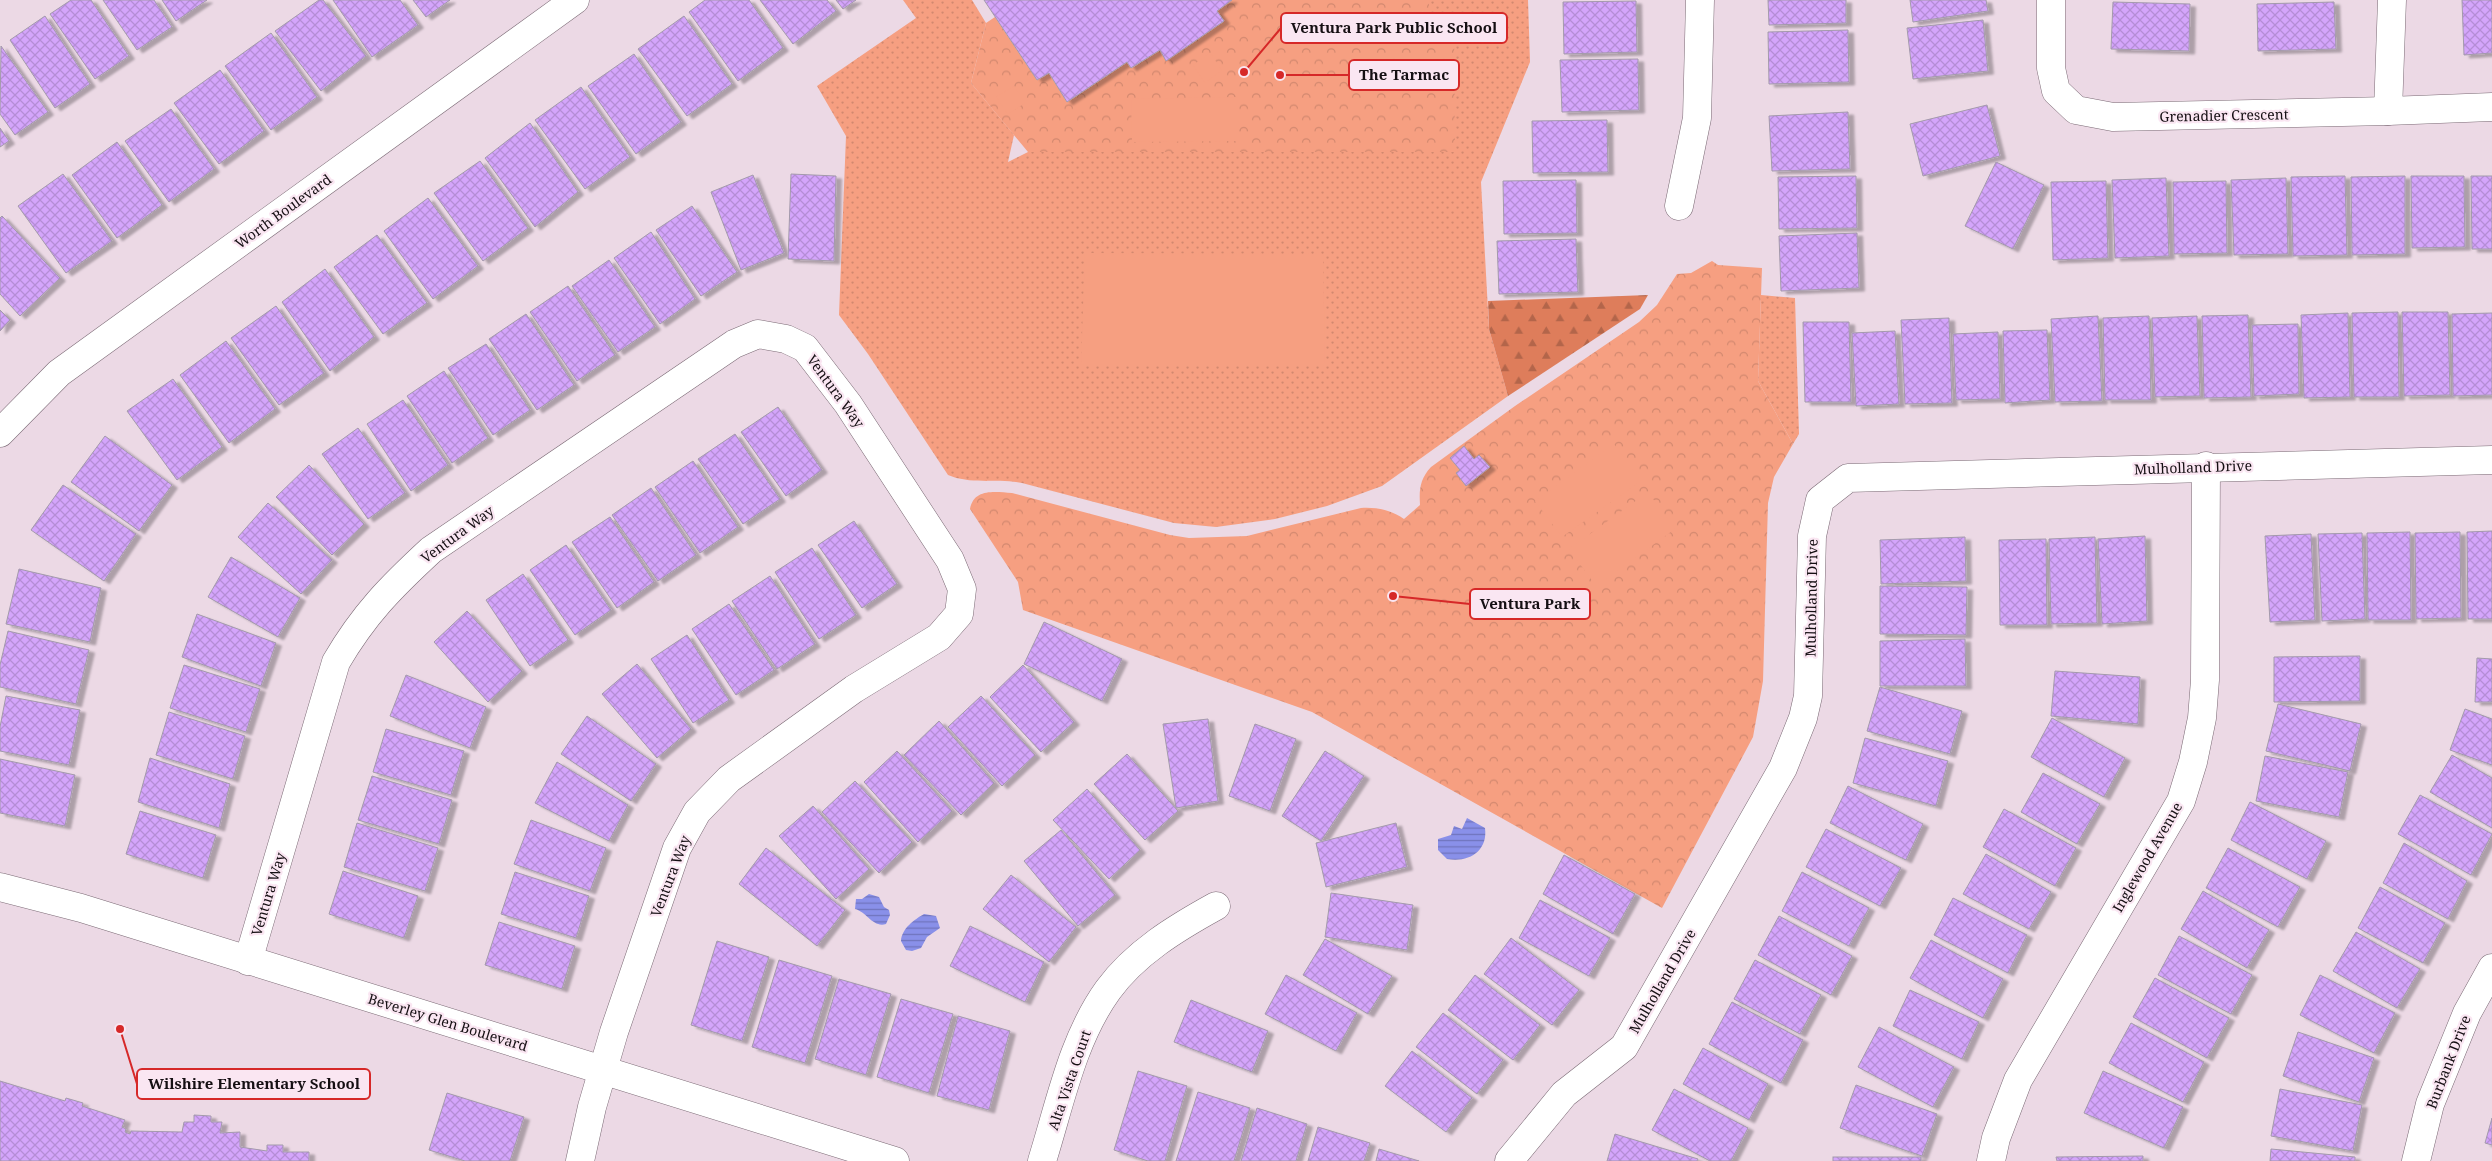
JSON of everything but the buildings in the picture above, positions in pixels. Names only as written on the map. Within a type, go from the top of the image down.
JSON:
[{"type":"street","points":[[1679,206],[1697,118],[1700,0]]},
{"type":"street","name":"Grenadier Crescent","points":[[2051,0],[2051,68],[2056,91],[2076,110],[2113,117],[2388,111],[2492,106]]},
{"type":"street","points":[[2388,111],[2392,0]]},
{"type":"street","name":"Worth Boulevard","points":[[0,433],[59,373],[558,5]]},
{"type":"street","name":"Ventura Way","points":[[248,961],[336,662],[355,629],[389,589],[431,550],[734,344],[758,334],[786,339],[805,348],[848,404],[950,560],[962,589],[959,614],[939,638],[854,689],[729,779],[697,812],[677,848],[614,1032],[580,1161]]},
{"type":"street","name":"Mulholland Drive","points":[[1509,1161],[1564,1094],[1624,1047],[1783,768],[1803,718],[1808,696],[1812,536],[1820,500],[1848,478],[2206,466],[2492,460]]},
{"type":"street","name":"Inglewood Avenue","points":[[1991,1161],[1996,1138],[2018,1080],[2181,801],[2202,718],[2205,680],[2206,466]]},
{"type":"street","name":"Beverley Glen Boulevard","points":[[0,887],[81,908],[896,1161]]},
{"type":"street","name":"Alta Vista Court","points":[[1042,1161],[1081,1038],[1108,990],[1128,968],[1164,937],[1216,906]]},
{"type":"street","name":"Burbank Drive","points":[[2416,1161],[2430,1104],[2466,1013],[2492,968]]},
{"type":"green space","points":[[903,0],[972,0],[986,23],[971,83],[1014,135],[1008,162],[1028,152],[1454,152],[1454,17],[1428,13],[1429,0],[1528,0],[1530,62],[1481,182],[1489,329],[1508,396],[1382,486],[1327,506],[1275,519],[1216,527],[1174,523],[1022,483],[975,481],[948,475],[868,354],[839,315],[846,136],[817,86],[916,18]]},
{"type":"green space","points":[[1232,0],[1429,0],[1429,13],[1454,16],[1455,152],[1028,152],[971,83],[986,23],[995,17],[1037,80],[1049,73],[1067,102],[1127,62],[1132,68],[1160,50],[1167,60],[1224,21],[1217,11]]},
{"type":"green space","points":[[1210,53],[1222,70],[1205,83],[1193,65]]},
{"type":"green space","points":[[1014,86],[1025,103],[1008,114],[996,97]]},
{"type":"green space","points":[[1237,97],[1237,141],[1132,142],[1131,99]]},
{"type":"green space","points":[[1085,253],[1323,254],[1325,364],[1081,364]]},
{"type":"green space","points":[[1712,261],[1718,265],[1762,268],[1758,381],[1793,444],[1774,477],[1768,503],[1763,681],[1753,737],[1662,908],[1312,712],[1023,610],[1018,582],[970,509],[972,502],[981,494],[992,492],[1012,493],[1170,535],[1189,538],[1247,536],[1361,508],[1384,510],[1404,519],[1420,505],[1421,484],[1431,467],[1515,406],[1639,322],[1657,305],[1677,274],[1691,273]]},
{"type":"green space","points":[[1648,295],[1640,309],[1508,396],[1489,329],[1488,301]]},
{"type":"green space","points":[[1761,295],[1795,298],[1799,434],[1793,444],[1758,381]]},
{"type":"green space","points":[[1614,444],[1641,481],[1562,537],[1535,501]]},
{"type":"green space","points":[[1648,492],[1675,529],[1596,586],[1569,549]]},
{"type":"water","points":[[1467,818],[1485,828],[1483,843],[1475,854],[1469,857],[1455,860],[1447,859],[1438,850],[1438,839],[1451,835],[1454,826],[1462,829]]},
{"type":"water","points":[[869,894],[879,897],[884,907],[889,910],[890,915],[886,924],[877,924],[855,909],[856,899],[862,899]]},
{"type":"water","points":[[924,914],[936,916],[940,928],[927,937],[921,948],[912,951],[906,950],[901,941],[906,928]]},
{"type":"place","name":"Ventura Park Public School","points":[[1244,72]]},
{"type":"place","name":"The Tarmac","points":[[1280,75]]},
{"type":"place","name":"Ventura Park","points":[[1393,596]]},
{"type":"place","name":"Wilshire Elementary School","points":[[120,1029]]}]
